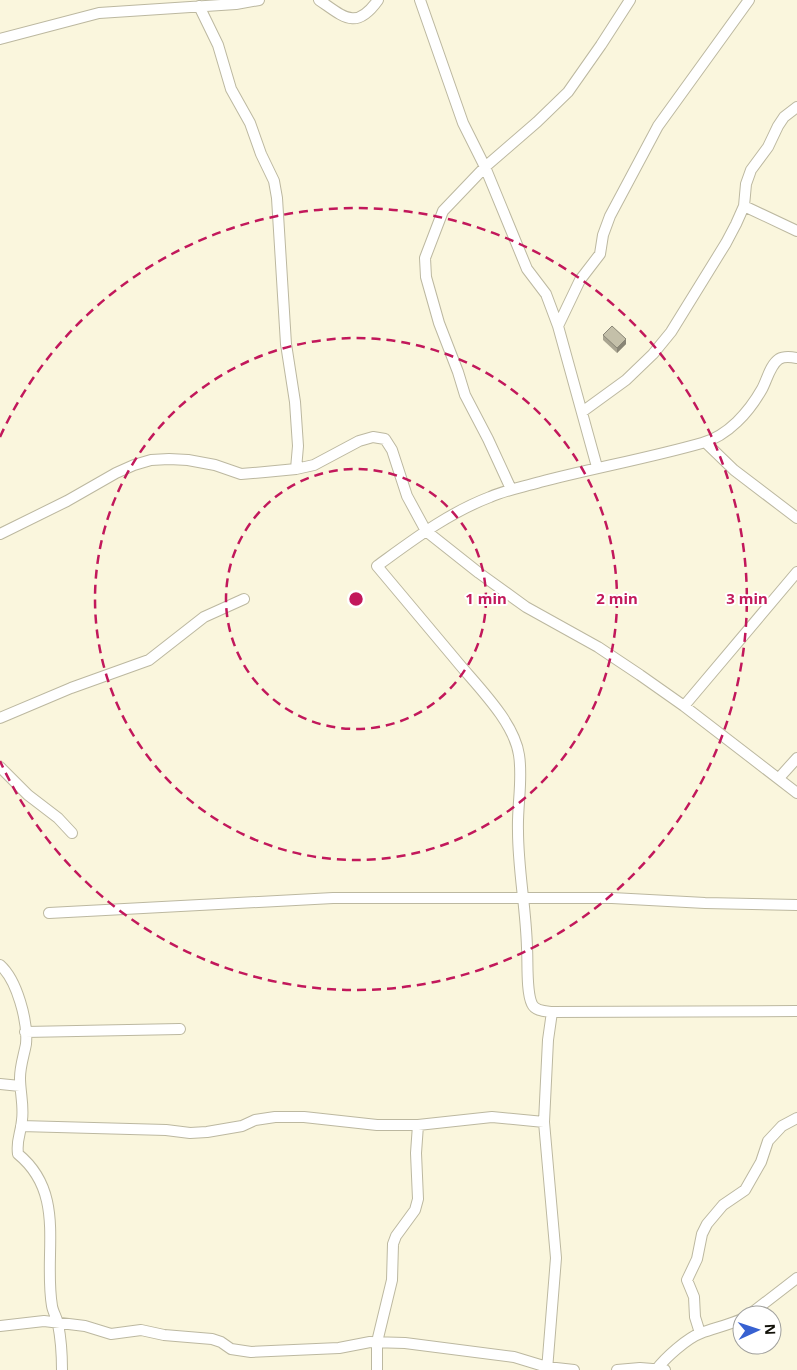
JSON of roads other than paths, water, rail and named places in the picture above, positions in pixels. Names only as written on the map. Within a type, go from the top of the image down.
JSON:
[{"type":"street","points":[[0,39],[98,13],[236,4],[258,0]]},
{"type":"street","points":[[319,0],[332,10],[356,20],[369,12],[378,0]]},
{"type":"street","points":[[420,0],[463,123],[485,167],[527,269],[546,294],[558,326],[597,467]]},
{"type":"street","points":[[511,489],[488,439],[464,395],[458,372],[439,323],[424,264],[432,237],[443,211],[485,167],[568,92],[630,0]]},
{"type":"street","points":[[558,326],[580,280],[600,254],[603,246],[603,236],[610,216],[658,126],[749,0]]},
{"type":"street","points":[[199,6],[218,45],[231,89],[250,123],[261,154],[274,181],[277,198],[286,344],[295,402],[298,446],[296,469]]},
{"type":"street","points":[[582,412],[626,380],[653,354],[671,332],[726,243],[744,206],[746,184],[751,170],[768,147],[784,117],[797,107]]},
{"type":"street","points":[[744,206],[797,230]]},
{"type":"street","points":[[797,358],[786,357],[779,359],[771,369],[751,406],[736,424],[705,442],[665,453],[597,467],[511,489],[488,497],[460,510],[426,530],[377,566],[486,696],[514,738],[519,755],[521,792],[517,829],[520,879],[530,997],[536,1009],[552,1012],[797,1012]]},
{"type":"street","points":[[0,534],[58,506],[116,473],[151,460],[188,460],[215,465],[241,474],[296,469],[314,465],[359,442],[373,437],[385,439],[392,450],[407,496],[426,530],[479,574],[526,606],[598,647],[684,706],[704,723],[780,778],[797,794]]},
{"type":"street","points":[[705,442],[734,470],[797,518]]},
{"type":"street","points":[[684,706],[797,572]]},
{"type":"street","points":[[0,718],[71,688],[149,660],[204,616],[244,599]]},
{"type":"street","points":[[780,778],[797,758]]},
{"type":"street","points":[[0,767],[28,794],[58,818],[72,833]]},
{"type":"street","points":[[50,913],[333,898],[628,899],[797,905]]},
{"type":"street","points":[[0,965],[8,975],[22,1009],[26,1043],[20,1075],[23,1104],[17,1144],[18,1154],[26,1161],[41,1183],[46,1195],[49,1211],[51,1302],[58,1322],[62,1370]]},
{"type":"street","points":[[547,1368],[556,1258],[544,1122],[548,1040],[552,1012]]},
{"type":"street","points":[[25,1032],[180,1029]]},
{"type":"street","points":[[0,1084],[20,1086]]},
{"type":"street","points":[[21,1126],[166,1130],[190,1133],[242,1126],[255,1120],[275,1117],[304,1117],[377,1125],[418,1125],[492,1117],[544,1122]]},
{"type":"street","points":[[700,1333],[695,1317],[694,1297],[687,1280],[697,1259],[702,1234],[707,1224],[723,1205],[745,1190],[762,1162],[768,1141],[782,1126],[797,1118]]},
{"type":"street","points":[[377,1370],[377,1342],[392,1280],[393,1244],[396,1236],[415,1210],[418,1199],[416,1153],[418,1125]]},
{"type":"street","points":[[762,1305],[797,1278]]},
{"type":"street","points":[[0,1326],[44,1321],[85,1326],[111,1334],[141,1330],[193,1336],[221,1342],[231,1349],[251,1352],[340,1348],[377,1342],[412,1343],[514,1357],[547,1368],[574,1370]]},
{"type":"street","points":[[617,1370],[659,1369],[676,1350],[700,1333],[732,1323]]}]
